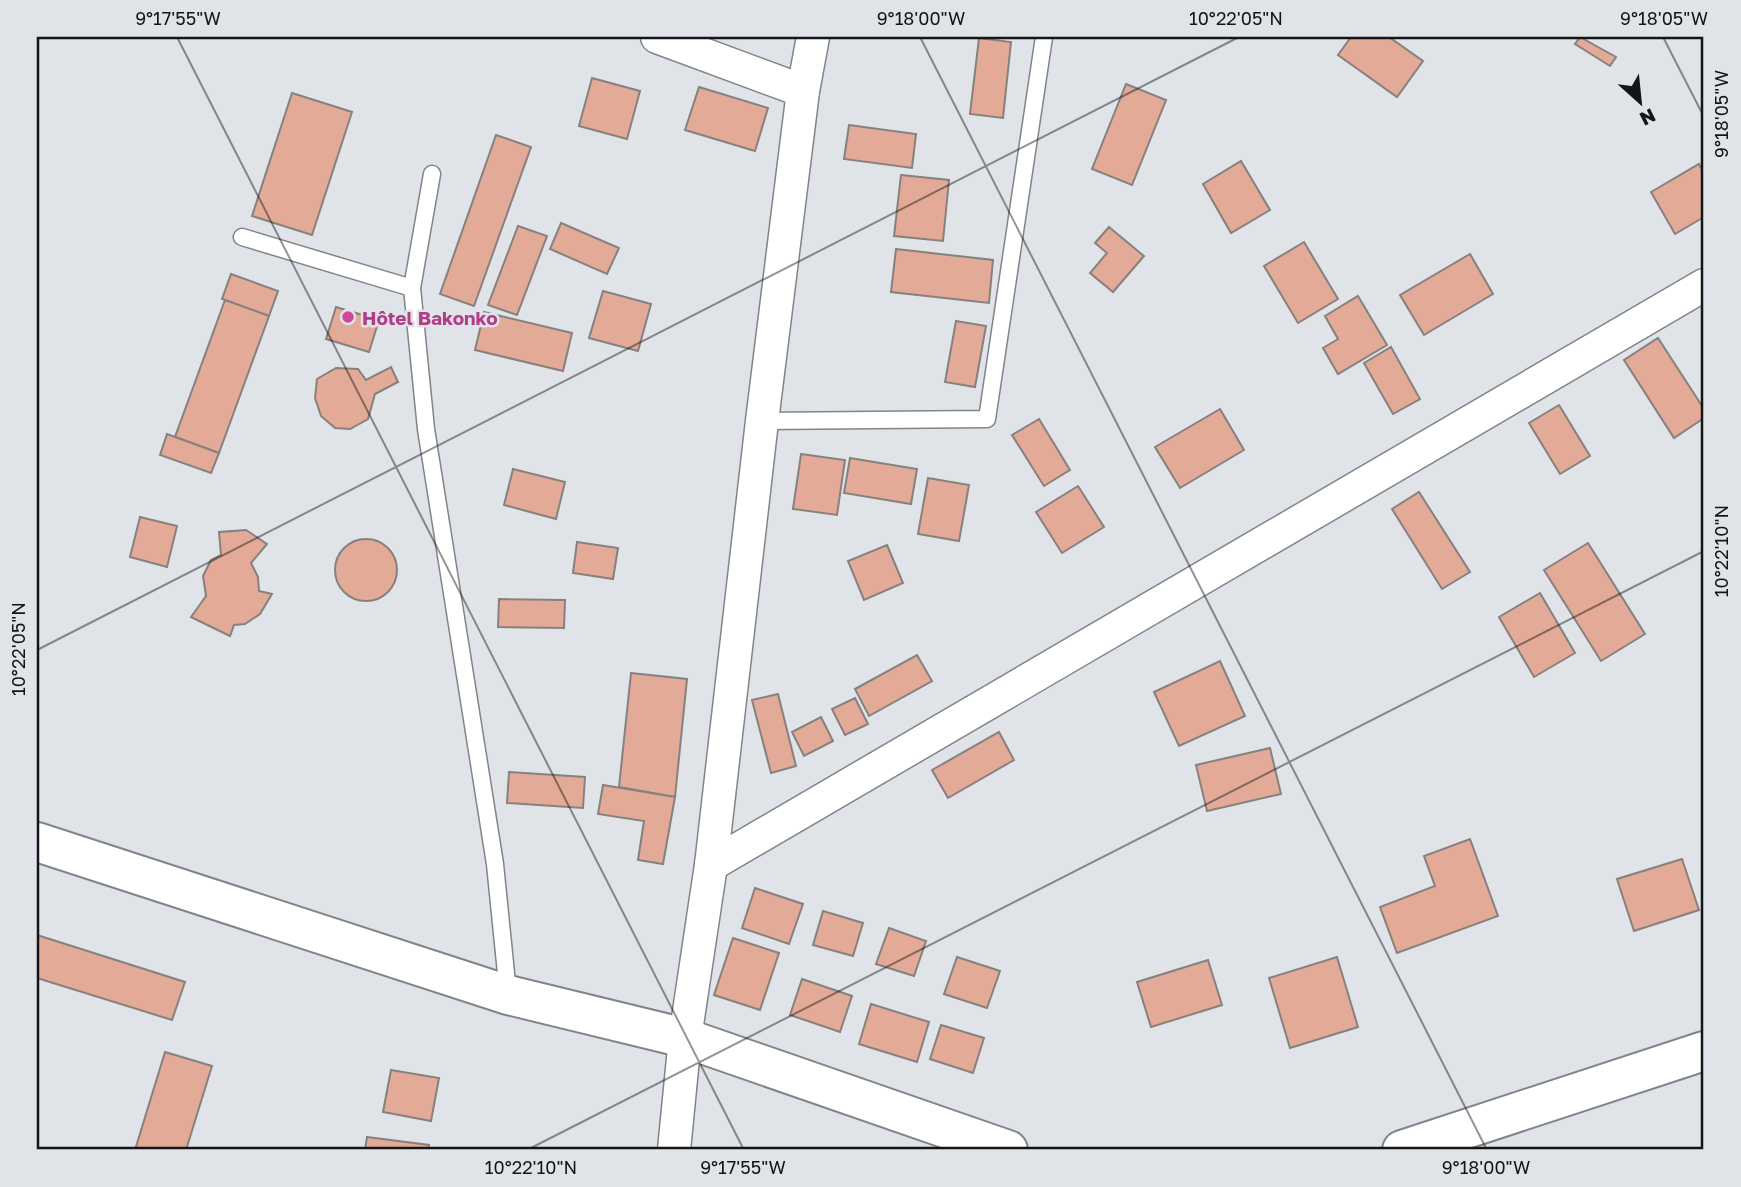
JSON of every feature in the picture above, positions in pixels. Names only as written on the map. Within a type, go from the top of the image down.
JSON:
[{"type":"main road","points":[[37,842],[508,995],[685,1038],[1008,1150]]},
{"type":"main road","points":[[1402,1150],[1704,1051]]},
{"type":"street","points":[[657,37],[803,91]]},
{"type":"street","points":[[674,1150],[685,1038],[711,865],[803,91],[813,37]]},
{"type":"street","points":[[711,865],[1704,285]]},
{"type":"lane","points":[[762,421],[986,419],[1044,37]]},
{"type":"lane","points":[[432,174],[412,288],[426,429],[495,864],[508,995]]},
{"type":"lane","points":[[242,237],[412,288]]},
{"type":"building","points":[[1351,37],[1389,37],[1423,61],[1397,97],[1338,55]]},
{"type":"building","points":[[1580,37],[1616,57],[1610,66],[1575,44]]},
{"type":"building","points":[[979,38],[1011,42],[1003,118],[970,114]]},
{"type":"building","points":[[592,78],[640,91],[627,139],[579,126]]},
{"type":"building","points":[[1126,84],[1166,100],[1132,185],[1092,169]]},
{"type":"building","points":[[699,87],[768,108],[755,151],[685,130]]},
{"type":"building","points":[[292,93],[352,112],[312,235],[252,216]]},
{"type":"building","points":[[849,125],[916,134],[912,168],[844,159]]},
{"type":"building","points":[[496,135],[531,147],[474,306],[440,294]]},
{"type":"building","points":[[1241,161],[1270,210],[1231,233],[1203,184]]},
{"type":"building","points":[[1699,164],[1704,173],[1704,217],[1675,234],[1651,192]]},
{"type":"building","points":[[901,175],[949,180],[943,241],[894,236]]},
{"type":"building","points":[[561,223],[619,248],[607,274],[550,249]]},
{"type":"building","points":[[518,226],[547,236],[517,315],[488,305]]},
{"type":"building","points":[[1109,227],[1144,256],[1113,292],[1090,273],[1107,253],[1095,243]]},
{"type":"building","points":[[1304,242],[1338,299],[1298,323],[1264,266]]},
{"type":"building","points":[[896,249],[993,260],[989,303],[891,292]]},
{"type":"building","points":[[1470,254],[1493,294],[1424,335],[1400,295]]},
{"type":"building","points":[[231,274],[278,291],[269,316],[222,299]]},
{"type":"building","points":[[603,291],[651,304],[638,351],[589,338]]},
{"type":"building","points":[[1358,296],[1387,345],[1338,374],[1323,348],[1338,339],[1325,316]]},
{"type":"building","points":[[225,300],[269,316],[219,453],[175,437]]},
{"type":"building","points":[[336,307],[379,320],[369,352],[326,339]]},
{"type":"building","points":[[484,312],[572,333],[563,371],[475,350]]},
{"type":"building","points":[[956,321],[986,326],[975,387],[945,382]]},
{"type":"building","points":[[1658,338],[1704,409],[1704,418],[1674,438],[1624,360]]},
{"type":"building","points":[[1391,347],[1420,399],[1393,414],[1364,363]]},
{"type":"building","points":[[391,367],[398,382],[375,394],[368,419],[350,429],[335,428],[321,416],[315,398],[317,379],[336,368],[358,369],[366,380]]},
{"type":"building","points":[[1559,405],[1590,456],[1560,474],[1529,423]]},
{"type":"building","points":[[1220,409],[1244,450],[1180,488],[1155,447]]},
{"type":"building","points":[[1039,419],[1070,470],[1044,486],[1012,435]]},
{"type":"building","points":[[167,434],[219,453],[211,473],[160,455]]},
{"type":"building","points":[[801,454],[845,460],[837,515],[793,509]]},
{"type":"building","points":[[850,458],[917,469],[911,504],[844,493]]},
{"type":"building","points":[[513,469],[565,482],[556,519],[504,505]]},
{"type":"building","points":[[928,478],[969,485],[959,541],[918,534]]},
{"type":"building","points":[[1078,486],[1104,527],[1062,553],[1036,512]]},
{"type":"building","points":[[1419,492],[1470,572],[1442,589],[1392,509]]},
{"type":"building","points":[[140,517],[177,526],[167,567],[130,557]]},
{"type":"building","points":[[246,530],[267,544],[251,563],[258,577],[259,591],[272,594],[260,614],[245,624],[234,625],[230,636],[191,617],[206,596],[203,576],[211,560],[221,555],[219,532]]},
{"type":"building","points":[[360,539],[372,539],[388,548],[395,558],[395,582],[388,592],[372,601],[360,601],[349,596],[340,587],[335,576],[335,564],[340,553],[349,544]]},
{"type":"building","points":[[577,542],[618,548],[613,579],[573,573]]},
{"type":"building","points":[[1588,543],[1645,634],[1601,661],[1544,570]]},
{"type":"building","points":[[887,545],[903,583],[864,600],[848,561]]},
{"type":"building","points":[[1540,593],[1575,653],[1534,677],[1499,617]]},
{"type":"building","points":[[499,599],[565,600],[564,628],[498,627]]},
{"type":"building","points":[[917,655],[932,681],[869,716],[855,689]]},
{"type":"building","points":[[1220,661],[1245,716],[1179,746],[1154,692]]},
{"type":"building","points":[[631,673],[687,679],[675,797],[619,787]]},
{"type":"building","points":[[778,694],[796,766],[771,773],[752,700]]},
{"type":"building","points":[[855,698],[868,724],[845,735],[832,709]]},
{"type":"building","points":[[821,717],[833,741],[804,756],[792,732]]},
{"type":"building","points":[[999,732],[1014,760],[948,798],[932,770]]},
{"type":"building","points":[[1270,748],[1281,794],[1207,811],[1196,765]]},
{"type":"building","points":[[509,772],[585,777],[583,808],[507,803]]},
{"type":"building","points":[[603,785],[675,797],[663,864],[638,860],[644,821],[598,814]]},
{"type":"building","points":[[1470,839],[1498,916],[1397,953],[1380,907],[1435,886],[1424,856]]},
{"type":"building","points":[[1682,859],[1699,910],[1634,931],[1617,879]]},
{"type":"building","points":[[755,888],[803,904],[789,944],[742,928]]},
{"type":"building","points":[[823,911],[863,923],[853,956],[813,945]]},
{"type":"building","points":[[889,928],[926,941],[914,976],[876,964]]},
{"type":"building","points":[[37,935],[185,982],[172,1020],[37,978]]},
{"type":"building","points":[[733,938],[779,953],[760,1010],[714,995]]},
{"type":"building","points":[[957,957],[1000,971],[987,1008],[944,994]]},
{"type":"building","points":[[1337,957],[1358,1027],[1290,1048],[1269,978]]},
{"type":"building","points":[[1208,960],[1222,1005],[1151,1027],[1137,982]]},
{"type":"building","points":[[802,979],[852,996],[840,1032],[790,1015]]},
{"type":"building","points":[[871,1004],[929,1022],[917,1062],[859,1044]]},
{"type":"building","points":[[941,1025],[984,1038],[973,1073],[930,1059]]},
{"type":"building","points":[[165,1052],[212,1066],[186,1150],[135,1150]]},
{"type":"building","points":[[391,1070],[439,1078],[431,1121],[383,1112]]},
{"type":"building","points":[[367,1137],[429,1145],[429,1150],[365,1150]]},
{"type":"place","name":"Hôtel Bakonko","points":[[348,317]]}]
